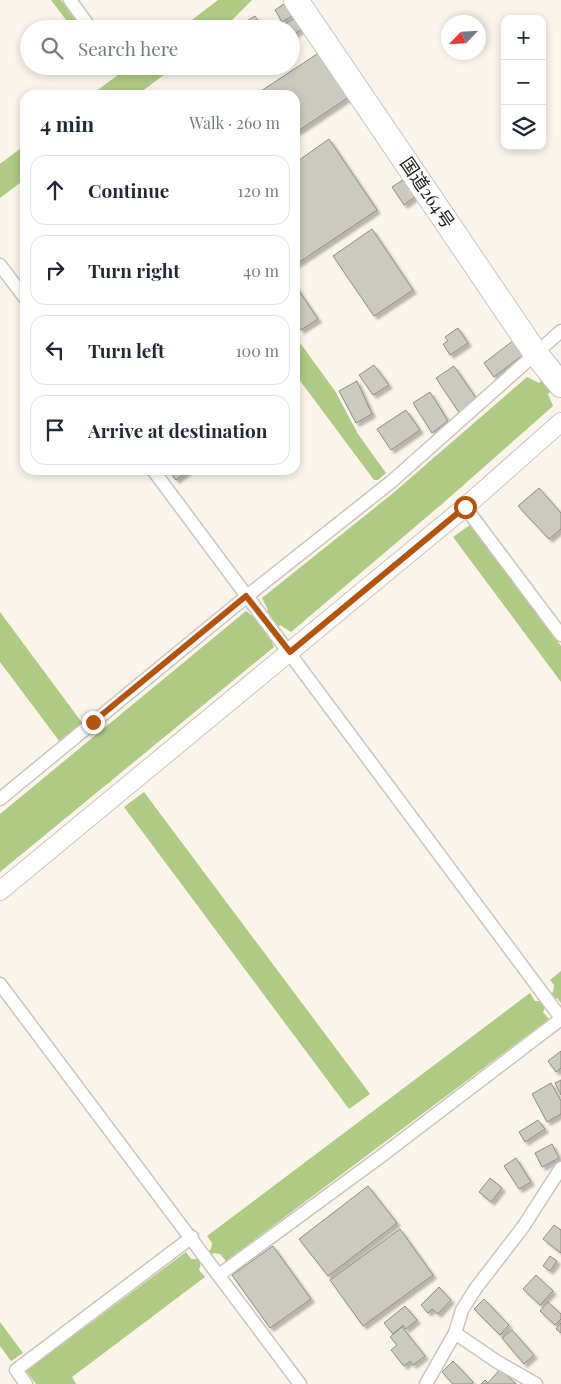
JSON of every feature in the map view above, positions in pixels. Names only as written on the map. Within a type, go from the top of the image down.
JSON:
[{"type":"highway","name":"国道264号","points":[[296,0],[549,370]]},
{"type":"street","points":[[70,0],[84,20]]},
{"type":"street","points":[[0,265],[20,291]]},
{"type":"street","points":[[0,799],[246,596],[391,482],[549,370],[561,331]]},
{"type":"street","points":[[0,890],[465,507],[561,422]]},
{"type":"street","points":[[157,475],[561,1018],[380,1157],[219,1275]]},
{"type":"street","points":[[465,507],[561,635]]},
{"type":"street","points":[[0,984],[192,1237],[300,1384]]},
{"type":"street","points":[[426,1384],[455,1333],[462,1310],[476,1288],[523,1227],[561,1168]]},
{"type":"street","points":[[26,1384],[16,1370],[192,1237]]},
{"type":"street","points":[[455,1333],[496,1361],[536,1384]]},
{"type":"shaded area","points":[[51,0],[61,0],[75,20],[66,20]]},
{"type":"shaded area","points":[[218,0],[252,0],[232,20],[192,20]]},
{"type":"shaded area","points":[[118,75],[164,75],[144,90],[98,90]]},
{"type":"shaded area","points":[[20,149],[20,183],[0,198],[0,164]]},
{"type":"shaded area","points":[[300,343],[335,391],[358,434],[386,473],[378,480],[374,480],[300,381]]},
{"type":"shaded area","points":[[561,364],[561,382],[548,394],[553,406],[442,504],[291,632],[280,625],[268,633],[274,647],[0,872],[0,814],[246,611],[256,619],[268,610],[262,598],[392,494],[527,377],[539,383]]},
{"type":"shaded area","points":[[470,525],[561,646],[561,682],[453,537]]},
{"type":"shaded area","points":[[0,612],[83,724],[60,742],[0,662]]},
{"type":"shaded area","points":[[144,792],[370,1094],[349,1109],[124,807]]},
{"type":"shaded area","points":[[561,971],[561,1003],[557,998],[545,1007],[543,1012],[549,1019],[226,1261],[220,1254],[214,1253],[201,1263],[199,1270],[205,1277],[72,1377],[76,1384],[36,1384],[26,1371],[186,1252],[191,1259],[198,1259],[211,1249],[212,1243],[207,1236],[530,993],[535,1001],[541,1001],[553,992],[554,985],[550,980]]},
{"type":"shaded area","points":[[0,1322],[23,1353],[11,1361],[0,1346]]},
{"type":"building","points":[[287,2],[294,15],[285,20],[281,20],[275,10]]},
{"type":"building","points":[[255,16],[258,20],[248,20]]},
{"type":"building","points":[[320,52],[349,97],[300,130],[300,90],[263,90],[285,75],[300,75],[300,65]]},
{"type":"building","points":[[329,139],[377,210],[300,262],[300,159]]},
{"type":"building","points":[[404,179],[416,196],[404,205],[392,187]]},
{"type":"building","points":[[372,229],[413,290],[374,316],[333,256]]},
{"type":"building","points":[[300,292],[318,319],[301,330],[300,329]]},
{"type":"building","points":[[458,328],[468,343],[450,355],[443,344],[448,341],[445,337]]},
{"type":"building","points":[[514,340],[524,354],[494,377],[484,363]]},
{"type":"building","points":[[374,365],[389,385],[373,395],[359,375]]},
{"type":"building","points":[[454,366],[478,401],[460,414],[436,378]]},
{"type":"building","points":[[357,381],[372,414],[356,423],[339,391]]},
{"type":"building","points":[[430,392],[448,421],[432,433],[413,403]]},
{"type":"building","points":[[406,410],[420,430],[391,450],[377,429]]},
{"type":"building","points":[[172,475],[182,475],[176,480]]},
{"type":"building","points":[[539,488],[561,513],[561,529],[549,539],[518,506]]},
{"type":"building","points":[[561,1051],[561,1068],[556,1072],[548,1061]]},
{"type":"building","points":[[561,1080],[561,1095],[555,1083]]},
{"type":"building","points":[[551,1083],[561,1101],[561,1114],[547,1122],[532,1094]]},
{"type":"building","points":[[538,1120],[545,1129],[525,1142],[519,1132]]},
{"type":"building","points":[[552,1144],[559,1158],[542,1167],[535,1153]]},
{"type":"building","points":[[516,1158],[531,1182],[519,1189],[504,1166]]},
{"type":"building","points":[[490,1178],[502,1188],[491,1202],[479,1192]]},
{"type":"building","points":[[368,1186],[397,1223],[328,1276],[299,1239]]},
{"type":"building","points":[[554,1225],[561,1230],[561,1253],[543,1239]]},
{"type":"building","points":[[400,1229],[433,1275],[363,1326],[330,1280]]},
{"type":"building","points":[[273,1246],[311,1299],[270,1328],[232,1275]]},
{"type":"building","points":[[550,1256],[557,1261],[550,1271],[543,1266]]},
{"type":"building","points":[[536,1275],[553,1291],[540,1305],[523,1289]]},
{"type":"building","points":[[439,1287],[451,1300],[438,1314],[432,1309],[428,1313],[421,1305]]},
{"type":"building","points":[[484,1299],[509,1325],[500,1335],[474,1309]]},
{"type":"building","points":[[548,1302],[561,1314],[561,1319],[555,1325],[540,1311]]},
{"type":"building","points":[[405,1306],[417,1320],[406,1329],[403,1325],[393,1334],[384,1323]]},
{"type":"building","points":[[561,1323],[561,1333],[556,1329]]},
{"type":"building","points":[[402,1327],[425,1356],[413,1365],[410,1361],[404,1366],[391,1350],[397,1345],[390,1337]]},
{"type":"building","points":[[512,1330],[534,1355],[524,1364],[502,1338]]},
{"type":"building","points":[[453,1361],[473,1382],[471,1384],[453,1384],[442,1372]]},
{"type":"building","points":[[500,1369],[516,1384],[481,1384],[485,1380],[488,1383]]},
{"type":"route","points":[[93,722],[246,596],[290,652],[465,507]]}]
